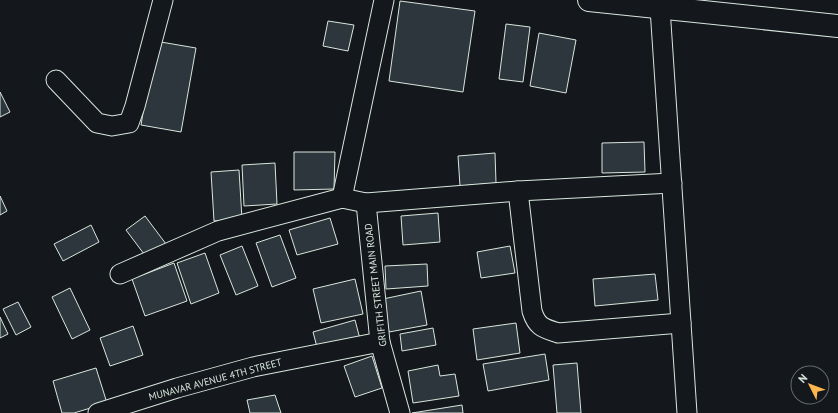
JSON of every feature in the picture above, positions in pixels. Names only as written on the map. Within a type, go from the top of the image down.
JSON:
[{"type":"street","points":[[56,80],[97,123],[112,126],[129,123],[135,106],[163,0]]},
{"type":"street","points":[[342,198],[384,0]]},
{"type":"street","points":[[589,0],[660,8],[688,5],[838,26]]},
{"type":"street","points":[[660,8],[687,413]]},
{"type":"street","points":[[120,274],[218,231],[342,198],[366,203],[518,191],[672,182]]},
{"type":"street","points":[[518,191],[532,311],[535,320],[544,329],[558,333],[681,324]]},
{"type":"street","name":"GRIFITH STREET MAIN ROAD","points":[[366,203],[380,342],[400,413]]},
{"type":"street","name":"MUNAVAR AVENUE 4TH STREET","points":[[98,413],[177,388],[253,367],[380,342]]},
{"type":"building","points":[[400,1],[475,11],[463,92],[389,81]]},
{"type":"building","points":[[328,21],[354,25],[348,51],[323,46]]},
{"type":"building","points":[[506,24],[530,27],[523,82],[499,79]]},
{"type":"building","points":[[539,33],[576,40],[566,93],[530,86]]},
{"type":"building","points":[[155,41],[196,48],[181,132],[141,125]]},
{"type":"building","points":[[0,92],[10,112],[0,117]]},
{"type":"building","points":[[644,142],[645,172],[602,173],[602,143]]},
{"type":"building","points":[[294,152],[335,152],[334,189],[294,190]]},
{"type":"building","points":[[495,153],[496,183],[460,186],[458,156]]},
{"type":"building","points":[[275,163],[277,204],[244,206],[242,165]]},
{"type":"building","points":[[239,170],[242,219],[214,221],[211,172]]},
{"type":"building","points":[[0,196],[7,211],[0,215]]},
{"type":"building","points":[[438,213],[440,242],[403,245],[401,216]]},
{"type":"building","points":[[145,216],[166,244],[147,258],[126,230]]},
{"type":"building","points":[[330,218],[338,244],[297,255],[289,230]]},
{"type":"building","points":[[91,225],[99,242],[63,261],[54,244]]},
{"type":"building","points":[[280,235],[296,278],[272,287],[256,243]]},
{"type":"building","points":[[242,246],[258,286],[236,295],[220,255]]},
{"type":"building","points":[[510,246],[515,273],[481,278],[477,252]]},
{"type":"building","points":[[205,253],[219,293],[191,304],[177,263]]},
{"type":"building","points":[[174,263],[187,301],[145,316],[132,279]]},
{"type":"building","points":[[427,264],[428,286],[386,289],[385,266]]},
{"type":"building","points":[[655,274],[658,300],[595,306],[593,279]]},
{"type":"building","points":[[355,279],[363,314],[321,323],[313,289]]},
{"type":"building","points":[[70,288],[90,330],[72,339],[52,297]]},
{"type":"building","points":[[421,291],[427,325],[389,332],[383,299]]},
{"type":"building","points":[[18,302],[31,327],[16,335],[3,309]]},
{"type":"building","points":[[0,317],[8,334],[0,338]]},
{"type":"building","points":[[355,320],[360,339],[318,351],[313,332]]},
{"type":"building","points":[[516,323],[520,353],[477,360],[473,329]]},
{"type":"building","points":[[133,326],[143,355],[110,366],[100,338]]},
{"type":"building","points":[[433,328],[436,345],[402,351],[400,334]]},
{"type":"building","points":[[545,354],[549,380],[488,391],[483,364]]},
{"type":"building","points":[[372,356],[382,388],[355,397],[344,366]]},
{"type":"building","points":[[577,363],[581,413],[557,413],[553,365]]},
{"type":"building","points":[[438,365],[440,376],[455,374],[459,396],[413,403],[408,371]]},
{"type":"building","points":[[96,368],[107,403],[74,413],[62,413],[53,381]]},
{"type":"building","points":[[275,395],[281,413],[250,413],[247,400]]},
{"type":"building","points":[[462,405],[463,413],[412,413]]}]
